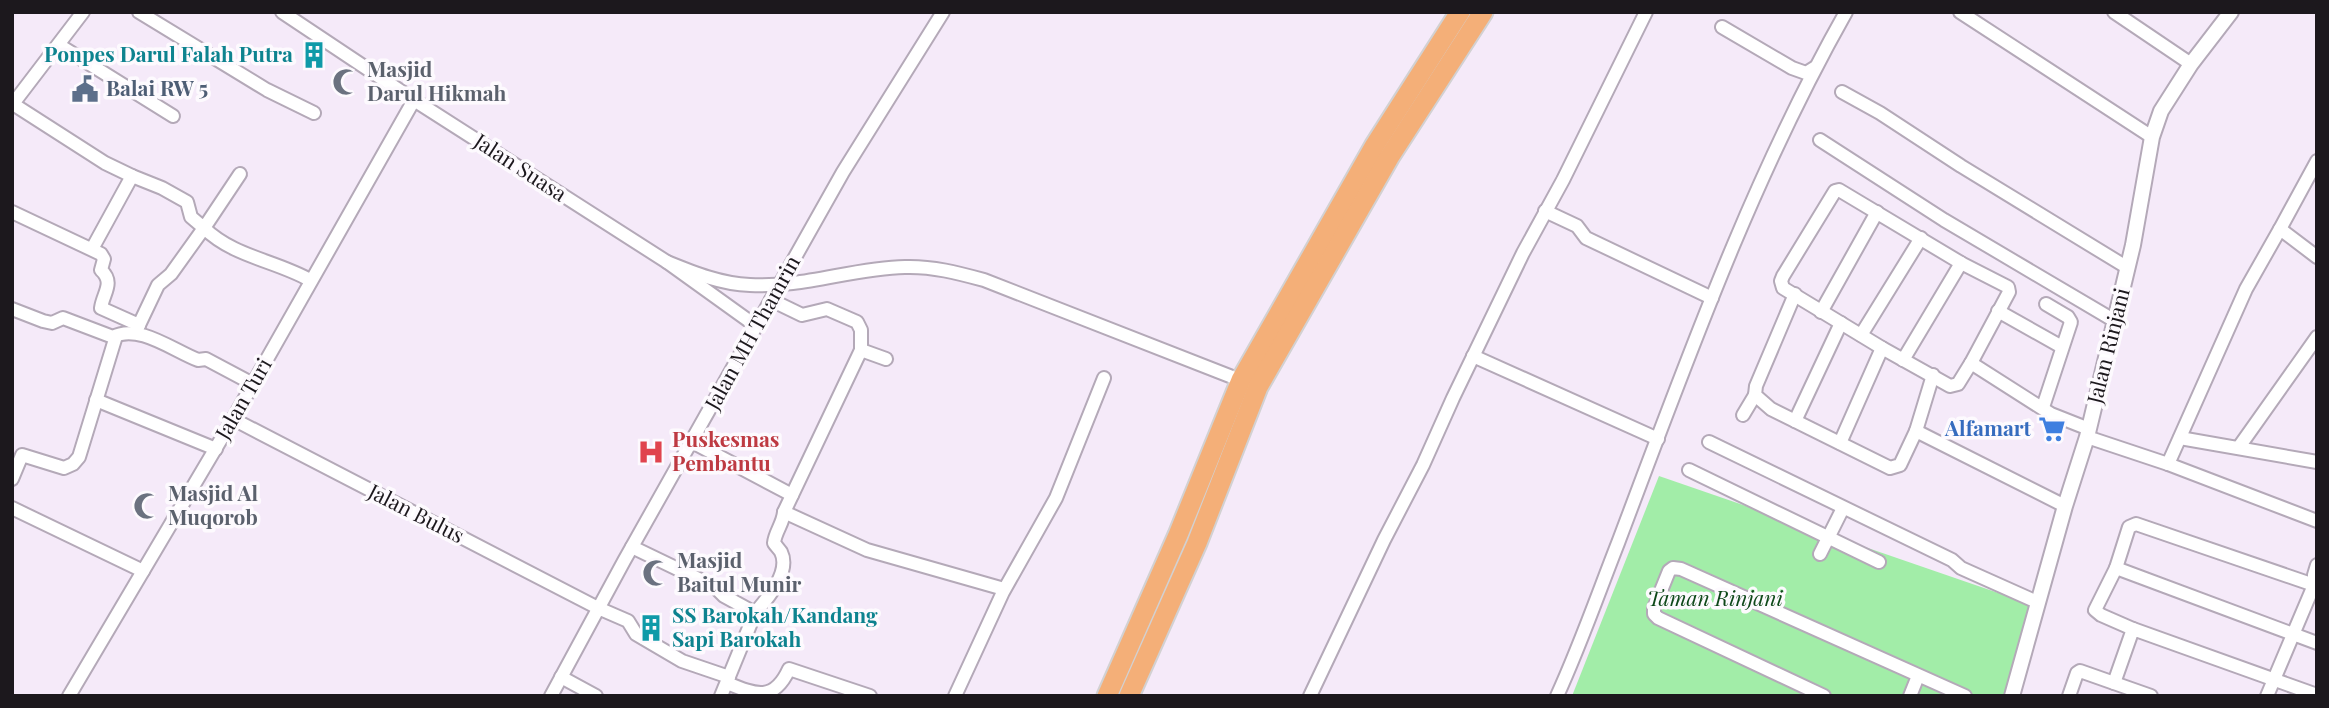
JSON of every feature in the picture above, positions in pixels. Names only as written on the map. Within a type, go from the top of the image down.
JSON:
[{"type":"highway","points":[[1107,696],[1178,535],[1250,384],[1375,145],[1460,12]]},
{"type":"highway","points":[[1129,696],[1196,543],[1250,384],[1390,156],[1483,12]]},
{"type":"street","points":[[83,12],[13,105],[105,163],[187,202],[191,217],[215,239],[231,248],[292,270],[310,281]]},
{"type":"street","points":[[139,12],[267,90],[314,113]]},
{"type":"street","name":"Jalan Suasa","points":[[282,12],[667,262],[756,326]]},
{"type":"street","name":"Jalan MH Thamrin","points":[[551,696],[843,172],[943,12]]},
{"type":"street","points":[[1310,696],[1473,356],[1646,12]]},
{"type":"street","points":[[1557,696],[1582,640],[1753,194],[1814,68],[1846,12]]},
{"type":"street","points":[[1960,12],[2152,137]]},
{"type":"street","points":[[2114,12],[2192,64]]},
{"type":"street","name":"Jalan Rinjani","points":[[2012,696],[2089,429],[2128,268],[2152,137],[2161,111],[2231,12]]},
{"type":"street","points":[[1722,27],[1792,68],[1806,73],[1814,68]]},
{"type":"street","points":[[59,45],[173,116]]},
{"type":"street","points":[[1842,92],[2128,268]]},
{"type":"street","name":"Jalan Turi","points":[[69,696],[216,449],[414,100]]},
{"type":"street","points":[[1820,140],[1973,238],[2115,321]]},
{"type":"street","points":[[2168,464],[2246,289],[2317,160]]},
{"type":"street","points":[[137,329],[158,285],[171,274],[240,174]]},
{"type":"street","points":[[92,249],[132,176]]},
{"type":"street","points":[[1835,191],[1844,192],[1877,212],[1961,263],[2008,287],[2008,292],[1958,384],[1950,386],[1783,288],[1783,275],[1835,191]]},
{"type":"street","points":[[1545,211],[1577,226],[1586,238],[1712,298]]},
{"type":"street","points":[[12,212],[104,257],[101,268],[109,284],[101,308],[198,360],[206,359],[253,384]]},
{"type":"street","points":[[1821,312],[1877,212]]},
{"type":"street","points":[[2280,229],[2317,257]]},
{"type":"street","points":[[1861,335],[1921,238]]},
{"type":"street","points":[[667,262],[721,281],[747,285],[779,285],[874,269],[924,267],[950,271],[984,280],[1250,384]]},
{"type":"street","points":[[1903,360],[1961,263]]},
{"type":"street","points":[[1743,415],[1755,395],[1756,386],[1795,294]]},
{"type":"street","points":[[726,685],[755,613],[783,570],[782,554],[774,543],[784,512],[861,350],[861,330],[857,322],[827,309],[798,315],[771,300]]},
{"type":"street","points":[[2043,407],[2071,320],[2046,304]]},
{"type":"street","points":[[12,309],[52,323],[63,318],[116,336]]},
{"type":"street","points":[[1998,311],[2062,347]]},
{"type":"street","points":[[1796,421],[1841,323]]},
{"type":"street","points":[[12,479],[22,455],[64,468],[74,464],[79,457],[116,336],[137,329]]},
{"type":"street","points":[[2239,447],[2317,337]]},
{"type":"street","points":[[1840,443],[1882,348]]},
{"type":"street","points":[[861,350],[886,359]]},
{"type":"street","points":[[1473,356],[1658,439]]},
{"type":"street","points":[[1971,363],[2051,414],[2168,464],[2317,521]]},
{"type":"street","points":[[1755,395],[1771,409],[1890,468],[1895,468],[1904,460],[1916,431],[1933,375]]},
{"type":"street","points":[[955,696],[1004,589],[1056,498],[1104,378]]},
{"type":"street","points":[[96,400],[216,449]]},
{"type":"street","name":"Jalan Bulus","points":[[233,419],[628,621],[636,634],[726,685],[748,692],[764,693],[776,689],[789,668],[870,696]]},
{"type":"street","points":[[1916,431],[2065,506]]},
{"type":"street","points":[[2180,438],[2317,462]]},
{"type":"street","points":[[692,442],[792,495]]},
{"type":"street","points":[[1709,442],[1956,562],[1961,568],[2038,599]]},
{"type":"street","points":[[1689,470],[1880,562]]},
{"type":"street","points":[[12,508],[143,571]]},
{"type":"street","points":[[1820,554],[1843,508]]},
{"type":"street","points":[[784,512],[866,550],[1004,589]]},
{"type":"street","points":[[2316,584],[2136,524],[2129,527],[2116,568],[2095,610],[2133,629],[2317,695]]},
{"type":"street","points":[[632,547],[715,587],[724,596],[755,613]]},
{"type":"street","points":[[2267,696],[2316,584],[2314,575],[2317,565]]},
{"type":"street","points":[[1824,696],[1658,618],[1654,614],[1654,608],[1669,571],[1674,568],[1681,569],[1965,696]]},
{"type":"street","points":[[2116,568],[2317,643]]},
{"type":"street","points":[[2114,683],[2133,629]]},
{"type":"street","points":[[2069,696],[2079,672],[2086,672],[2151,696]]},
{"type":"street","points":[[1910,696],[1918,676]]},
{"type":"street","points":[[561,677],[596,696]]},
{"type":"green space","name":"Taman Rinjani","points":[[1659,476],[2036,606],[2010,696],[1572,696]]},
{"type":"place","name":"Ponpes Darul Falah Putra","points":[[314,55]]},
{"type":"place","name":"Masjid Darul Hikmah","points":[[346,82]]},
{"type":"place","name":"Balai RW 5","points":[[85,89]]},
{"type":"place","name":"Alfamart","points":[[2052,429]]},
{"type":"place","name":"Puskesmas Pembantu","points":[[651,452]]},
{"type":"place","name":"Masjid Al Muqorob","points":[[147,506]]},
{"type":"place","name":"Masjid Baitul Munir","points":[[656,573]]},
{"type":"place","name":"SS Barokah/Kandang Sapi Barokah","points":[[651,628]]}]
